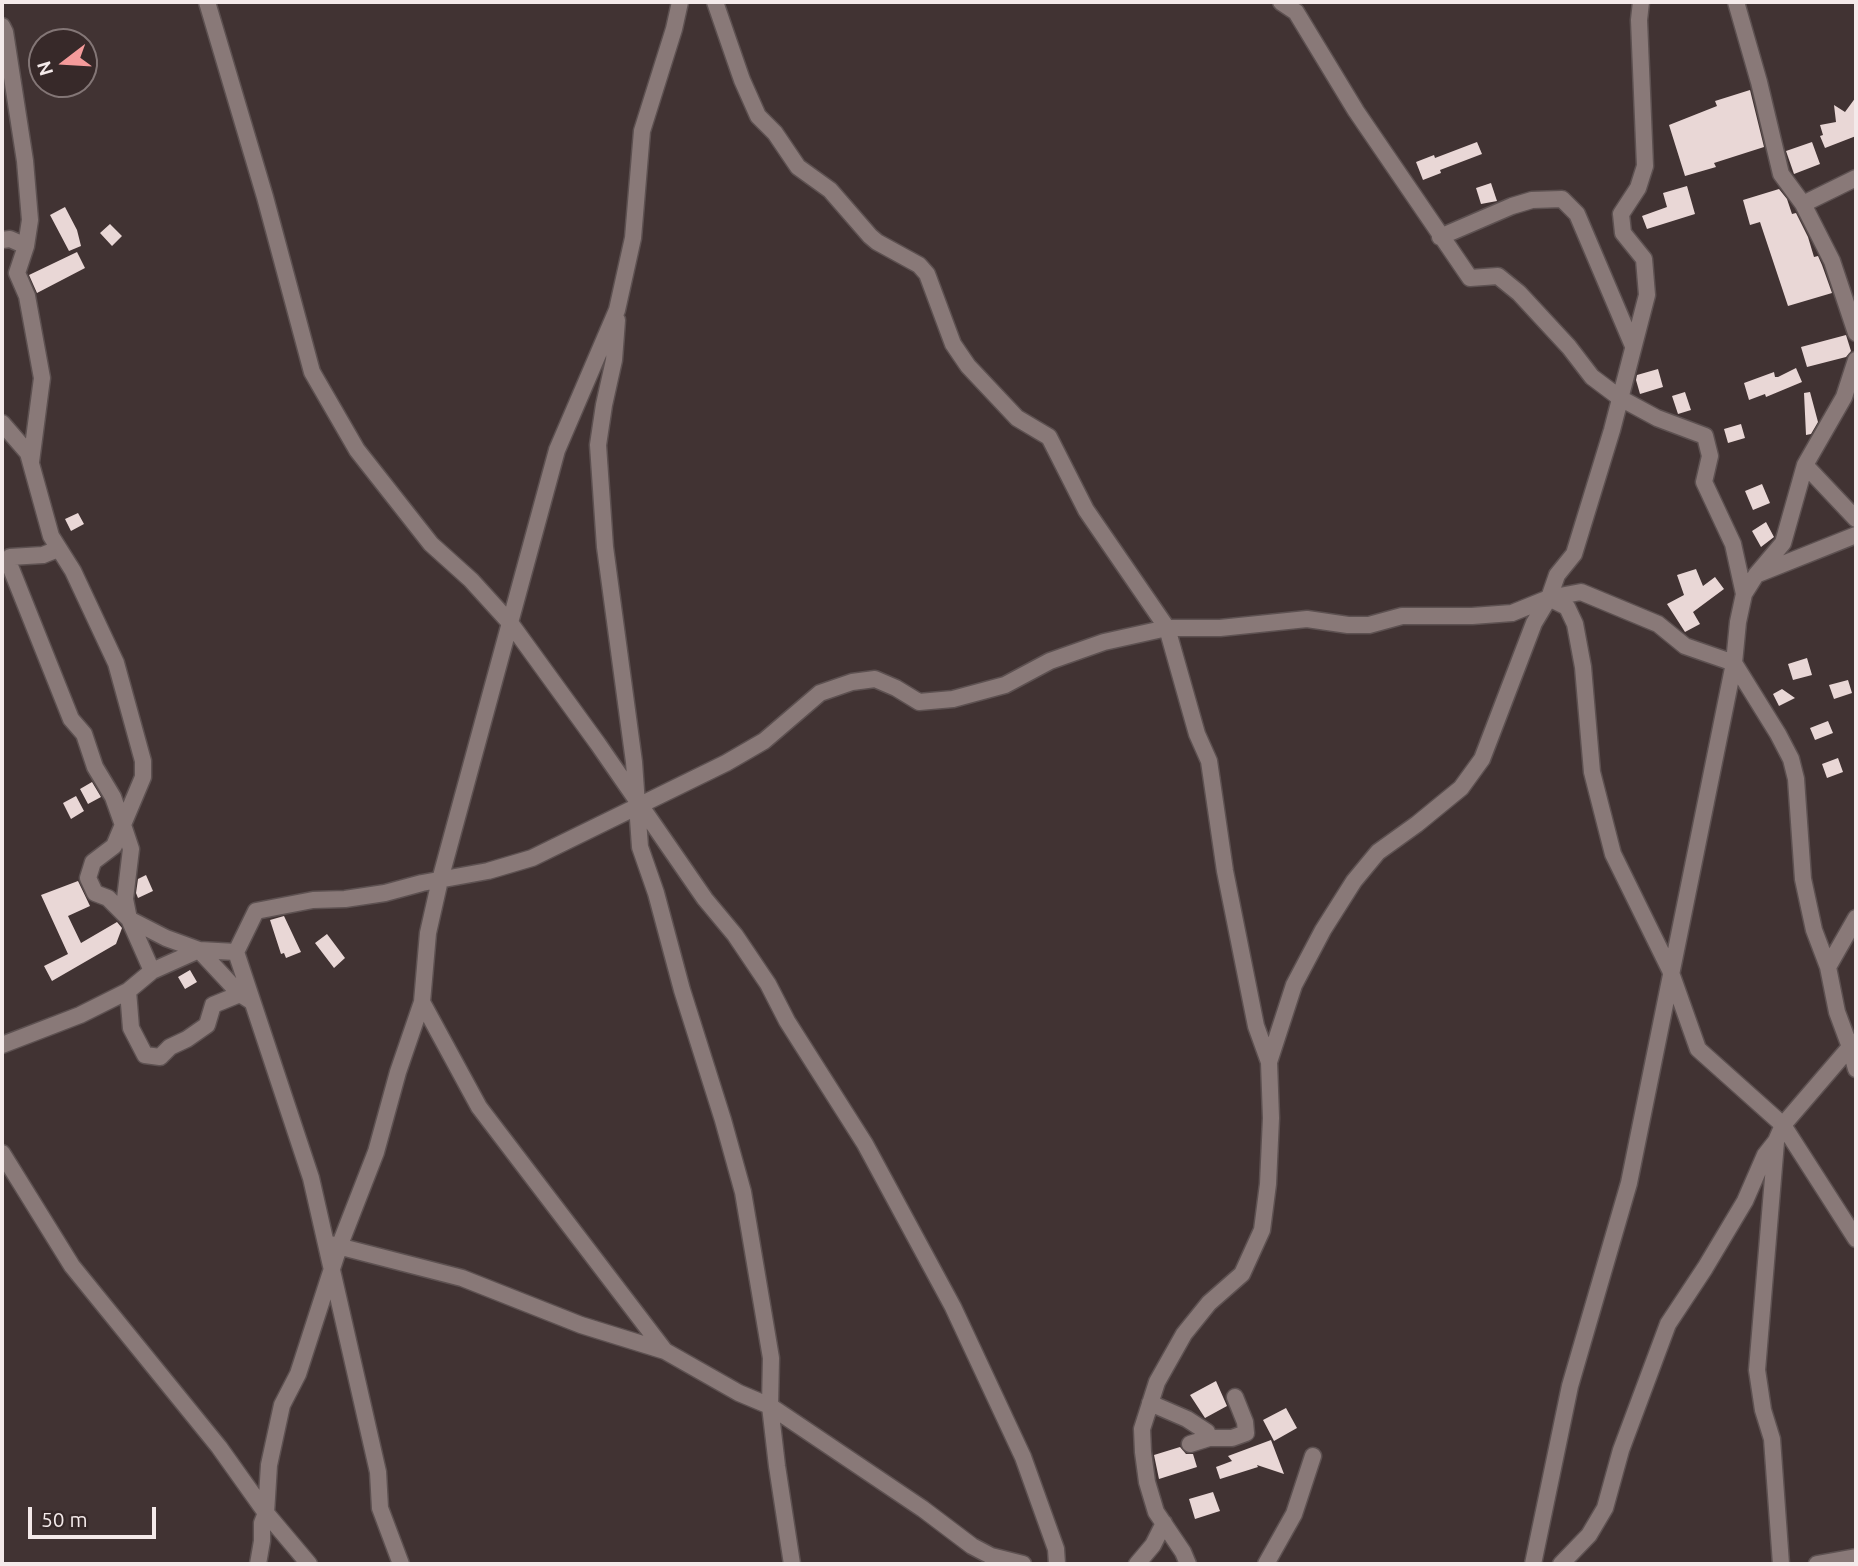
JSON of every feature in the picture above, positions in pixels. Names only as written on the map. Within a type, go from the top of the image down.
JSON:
[{"type":"street","points":[[207,2],[265,197],[312,372],[357,450],[431,544],[471,580],[511,624],[705,899],[742,945],[865,1144],[953,1307],[1023,1457],[1056,1549],[1057,1564]]},
{"type":"street","points":[[332,1245],[376,1152],[398,1072],[422,1002],[428,933],[440,880],[557,450],[617,310],[632,238],[642,131],[680,2]]},
{"type":"street","points":[[715,2],[742,80],[758,116],[775,134],[798,167],[830,190],[870,236],[919,265],[927,274],[953,344],[968,366],[1017,418],[1049,437],[1086,510],[1167,628],[1197,734],[1209,761],[1225,872],[1256,1026],[1269,1062],[1271,1118],[1268,1184],[1262,1230],[1242,1274],[1209,1303],[1185,1334],[1157,1382],[1142,1429],[1147,1482],[1156,1512],[1188,1564]]},
{"type":"street","points":[[1281,2],[1296,12],[1356,111],[1470,278],[1498,276],[1519,293],[1569,347],[1592,377],[1620,398],[1657,418],[1705,436],[1710,456],[1704,481],[1732,544],[1744,594]]},
{"type":"street","points":[[1269,1062],[1294,985],[1323,930],[1354,881],[1378,852],[1461,788],[1482,759],[1534,623],[1549,598],[1557,575],[1574,554],[1647,295],[1644,259],[1623,233],[1621,214],[1638,188],[1645,166],[1639,20],[1641,2]]},
{"type":"street","points":[[1736,2],[1781,174],[1803,204],[1832,261],[1856,333]]},
{"type":"street","points":[[2,26],[25,161],[30,220],[26,246],[17,273],[27,296],[42,378],[30,467]]},
{"type":"street","points":[[1803,204],[1856,178]]},
{"type":"street","points":[[1440,237],[1512,206],[1532,200],[1562,199],[1577,214],[1633,346]]},
{"type":"street","points":[[2,240],[10,239],[26,246]]},
{"type":"street","points":[[617,310],[618,329],[614,360],[598,445],[605,547],[638,805],[640,847],[656,893],[682,990],[743,1192],[771,1358],[770,1406],[792,1564]]},
{"type":"street","points":[[1532,1564],[1570,1386],[1629,1183],[1734,663],[1744,594],[1783,543],[1805,465],[1850,395],[1856,360]]},
{"type":"street","points":[[2,423],[27,453],[51,536],[74,571],[116,663],[144,761],[143,777],[114,846],[93,862],[88,878],[95,893],[108,898],[130,919],[166,938],[199,950],[236,952]]},
{"type":"street","points":[[1805,465],[1856,519]]},
{"type":"street","points":[[1756,575],[1856,534]]},
{"type":"street","points":[[58,549],[43,555],[6,558],[71,719],[84,734],[95,767],[113,797],[123,825],[131,849],[125,900],[152,971]]},
{"type":"street","points":[[401,1564],[380,1508],[378,1472],[352,1367],[333,1266],[332,1245],[291,1112],[246,997],[236,952],[256,911],[313,900],[345,899],[385,893],[488,871],[532,858],[726,763],[764,741],[820,693],[852,682],[875,679],[919,702],[953,699],[1004,685],[1050,661],[1104,642],[1167,628],[1220,628],[1307,619],[1369,625],[1402,616],[1472,616],[1512,612],[1549,598],[1581,592],[1658,624],[1685,646],[1734,663],[1791,759],[1796,779],[1803,879],[1814,930],[1828,967],[1837,1012],[1853,1043],[1856,1069]]},
{"type":"street","points":[[1549,598],[1567,607],[1575,624],[1583,667],[1591,772],[1614,854],[1670,970],[1698,1049],[1783,1125],[1856,1239]]},
{"type":"street","points":[[1828,967],[1856,918]]},
{"type":"street","points":[[2,1045],[80,1015],[128,991],[152,971],[199,950]]},
{"type":"street","points":[[199,950],[246,997]]},
{"type":"street","points":[[128,991],[131,1027],[145,1055],[160,1057],[170,1046],[187,1039],[207,1025],[213,1005],[246,997]]},
{"type":"street","points":[[422,1002],[479,1107],[665,1351]]},
{"type":"street","points":[[1562,1564],[1589,1535],[1605,1508],[1621,1450],[1668,1324],[1745,1200],[1765,1154],[1783,1125],[1853,1043]]},
{"type":"street","points":[[1776,1140],[1758,1370],[1763,1410],[1772,1439],[1781,1564]]},
{"type":"street","points":[[2,1153],[72,1266],[219,1447],[266,1513],[309,1564]]},
{"type":"street","points":[[332,1245],[462,1278],[581,1325],[665,1351],[739,1393],[770,1406],[923,1509],[972,1546],[991,1556],[1023,1564]]},
{"type":"street","points":[[258,1564],[262,1523],[266,1513],[269,1465],[282,1405],[307,1350],[333,1266]]},
{"type":"street","points":[[1190,1444],[1215,1438],[1232,1438],[1246,1433],[1245,1422],[1235,1397]]},
{"type":"street","points":[[1150,1402],[1200,1426],[1229,1447],[1242,1445],[1260,1436]]},
{"type":"street","points":[[1272,1561],[1294,1514],[1313,1456]]},
{"type":"street","points":[[1137,1564],[1153,1545],[1164,1523]]},
{"type":"street","points":[[1817,1564],[1856,1557]]},
{"type":"building","points":[[1750,90],[1764,147],[1714,163],[1716,167],[1685,176],[1669,125],[1717,106],[1715,101]]},
{"type":"building","points":[[1856,97],[1856,136],[1825,148],[1820,136],[1823,135],[1820,125],[1836,122],[1834,105],[1845,112]]},
{"type":"building","points":[[1477,142],[1482,154],[1440,170],[1441,173],[1423,180],[1416,162],[1434,155],[1435,158]]},
{"type":"building","points":[[1812,142],[1820,164],[1794,174],[1786,151]]},
{"type":"building","points":[[1491,183],[1497,201],[1481,204],[1476,188]]},
{"type":"building","points":[[1687,186],[1695,214],[1647,229],[1642,216],[1667,207],[1663,193]]},
{"type":"building","points":[[1779,189],[1787,199],[1792,214],[1796,213],[1814,257],[1818,256],[1832,293],[1788,306],[1760,222],[1750,225],[1743,200]]},
{"type":"building","points":[[65,207],[77,230],[81,246],[69,251],[50,215]]},
{"type":"building","points":[[110,224],[122,236],[112,246],[100,233]]},
{"type":"building","points":[[77,252],[85,268],[37,293],[29,275]]},
{"type":"building","points":[[1846,335],[1851,351],[1846,357],[1807,367],[1801,347]]},
{"type":"building","points":[[1796,368],[1802,382],[1766,397],[1765,394],[1749,400],[1744,383],[1774,372],[1775,377],[1778,377]]},
{"type":"building","points":[[1658,369],[1663,387],[1640,394],[1637,375]]},
{"type":"building","points":[[1685,392],[1691,410],[1678,414],[1672,396]]},
{"type":"building","points":[[1810,392],[1818,422],[1811,434],[1806,435],[1804,393]]},
{"type":"building","points":[[1741,424],[1745,438],[1728,443],[1724,429]]},
{"type":"building","points":[[1762,484],[1770,503],[1753,510],[1745,491]]},
{"type":"building","points":[[78,513],[84,524],[71,531],[65,519]]},
{"type":"building","points":[[1766,522],[1774,537],[1761,547],[1752,531]]},
{"type":"building","points":[[1696,569],[1703,586],[1715,577],[1724,589],[1693,612],[1700,624],[1685,632],[1667,604],[1684,595],[1677,575]]},
{"type":"building","points":[[1807,658],[1812,675],[1793,680],[1788,664]]},
{"type":"building","points":[[1848,680],[1852,693],[1834,699],[1829,685]]},
{"type":"building","points":[[1782,689],[1795,698],[1779,706],[1773,694]]},
{"type":"building","points":[[1828,721],[1833,733],[1815,740],[1810,728]]},
{"type":"building","points":[[1838,758],[1843,772],[1827,778],[1822,764]]},
{"type":"building","points":[[92,782],[101,797],[88,804],[80,789]]},
{"type":"building","points":[[76,796],[84,811],[71,819],[63,803]]},
{"type":"building","points":[[146,875],[153,891],[138,898],[138,879]]},
{"type":"building","points":[[78,881],[90,906],[68,916],[81,943],[117,922],[122,928],[116,944],[52,981],[44,966],[68,954],[41,895]]},
{"type":"building","points":[[284,916],[301,952],[286,958],[284,953],[281,954],[270,920]]},
{"type":"building","points":[[327,934],[345,958],[334,968],[315,943]]},
{"type":"building","points":[[190,970],[197,982],[185,989],[178,977]]},
{"type":"building","points":[[1216,1381],[1227,1406],[1205,1418],[1190,1395]]},
{"type":"building","points":[[1286,1408],[1297,1428],[1274,1441],[1263,1420]]},
{"type":"building","points":[[1271,1440],[1284,1474],[1257,1465],[1258,1467],[1220,1479],[1216,1467],[1232,1461],[1228,1456]]},
{"type":"building","points":[[1180,1447],[1186,1454],[1193,1454],[1197,1467],[1159,1479],[1154,1455]]},
{"type":"building","points":[[1213,1492],[1220,1511],[1195,1519],[1189,1499]]}]
